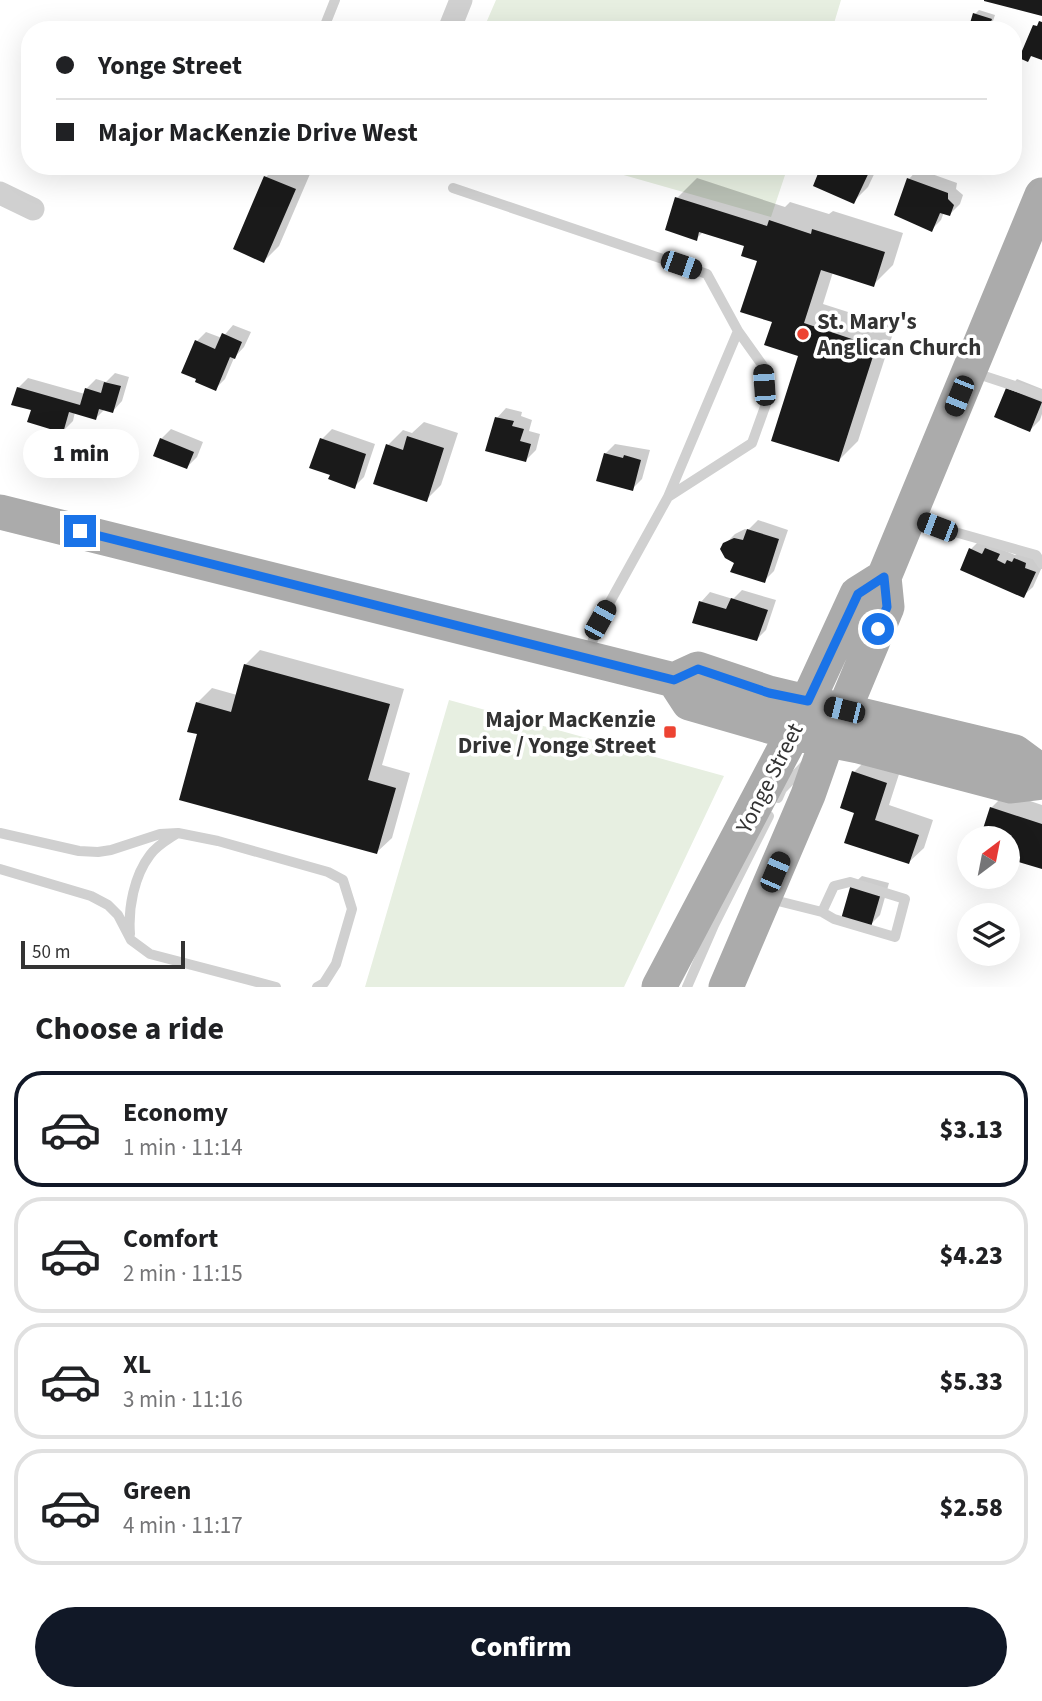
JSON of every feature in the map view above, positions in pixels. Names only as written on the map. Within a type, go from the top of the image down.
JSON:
[{"type":"main road","name":"Yonge Street","points":[[726,987],[887,607],[884,577],[1042,195]]},
{"type":"main road","points":[[0,512],[674,680],[698,669],[769,693],[1015,752],[1042,772]]},
{"type":"main road","name":"Yonge Street","points":[[659,987],[793,733],[858,594],[884,577]]},
{"type":"main road","points":[[674,680],[689,703],[793,733],[859,746],[1012,786],[1042,782]]},
{"type":"street","points":[[453,21],[461,0]]},
{"type":"street","points":[[0,193],[33,209]]},
{"type":"lane","points":[[327,21],[335,0]]},
{"type":"lane","points":[[453,188],[707,274],[738,331],[763,366],[766,404],[752,443],[668,497]]},
{"type":"lane","points":[[586,658],[600,620],[668,497],[738,331]]},
{"type":"lane","points":[[969,371],[1042,395]]},
{"type":"lane","points":[[909,516],[937,527],[1035,555],[1042,564]]},
{"type":"lane","points":[[687,987],[782,789],[828,741]]},
{"type":"lane","points":[[0,833],[79,851],[98,852],[160,834],[178,833],[218,841],[328,872],[343,880],[352,909],[336,964],[324,983],[317,987]]},
{"type":"lane","points":[[131,940],[131,900],[145,863],[157,847],[178,833]]},
{"type":"lane","points":[[0,869],[91,896],[108,905],[118,915],[131,940],[150,954],[276,987]]},
{"type":"lane","points":[[715,925],[716,881]]},
{"type":"lane","points":[[764,897],[822,912],[834,919],[895,937],[905,899],[850,881],[834,886],[822,912]]},
{"type":"shaded area","points":[[496,0],[841,0],[835,21],[487,21]]},
{"type":"shaded area","points":[[624,175],[785,175],[771,217]]},
{"type":"shaded area","points":[[449,700],[724,776],[624,987],[365,987]]},
{"type":"building","points":[[1042,0],[1042,16],[984,1]]},
{"type":"building","points":[[973,13],[992,19],[991,21],[971,21]]},
{"type":"building","points":[[1039,21],[1042,22],[1042,60],[1031,56],[1028,62],[1022,59],[1022,51],[1033,25],[1037,26]]},
{"type":"building","points":[[817,175],[868,175],[854,204],[813,186]]},
{"type":"building","points":[[264,176],[296,189],[264,263],[233,249]]},
{"type":"building","points":[[907,178],[948,193],[948,199],[954,205],[950,216],[940,213],[932,232],[894,215]]},
{"type":"building","name":"St. Mary's Anglican Church","points":[[675,197],[767,226],[769,220],[811,234],[812,229],[885,252],[874,287],[821,270],[804,323],[876,347],[839,462],[771,441],[798,356],[764,345],[772,322],[740,312],[757,261],[741,256],[744,246],[699,232],[697,241],[665,230]]},
{"type":"building","points":[[222,333],[242,342],[235,359],[230,357],[216,391],[181,373],[195,340],[215,349]]},
{"type":"building","points":[[104,382],[121,386],[113,413],[99,409],[96,420],[69,412],[63,433],[27,422],[31,410],[11,405],[17,387],[80,405],[85,388],[101,393]]},
{"type":"building","points":[[1006,388],[1042,402],[1030,432],[994,417]]},
{"type":"building","points":[[495,417],[514,421],[512,426],[524,429],[520,441],[531,444],[526,462],[485,451]]},
{"type":"building","points":[[407,436],[444,448],[427,502],[373,484],[386,444],[403,450]]},
{"type":"building","points":[[160,438],[194,452],[187,469],[153,456]]},
{"type":"building","points":[[320,438],[366,454],[355,489],[328,479],[330,475],[309,468]]},
{"type":"building","points":[[604,453],[641,460],[633,491],[596,481]]},
{"type":"building","points":[[747,529],[779,539],[765,583],[730,572],[734,563],[725,558],[720,549],[723,543],[734,538],[743,540]]},
{"type":"building","points":[[969,548],[982,554],[985,548],[1000,554],[997,560],[1005,564],[1007,560],[1012,562],[1014,558],[1026,563],[1025,568],[1036,572],[1024,598],[960,570]]},
{"type":"building","points":[[731,598],[768,610],[757,641],[692,623],[699,601],[726,609]]},
{"type":"building","points":[[244,664],[390,704],[368,780],[396,788],[377,854],[179,800],[197,734],[187,732],[196,702],[231,712]]},
{"type":"building","points":[[852,771],[887,783],[875,820],[919,835],[909,864],[844,843],[854,813],[840,808]]},
{"type":"building","points":[[990,807],[1042,824],[1042,869],[1020,863],[1020,826],[984,826]]},
{"type":"building","points":[[851,884],[881,893],[871,927],[841,919]]},
{"type":"place","name":"St. Mary's Anglican Church","points":[[803,334]]},
{"type":"place","name":"Major MacKenzie Drive / Yonge Street","points":[[670,732]]},
{"type":"route","points":[[80,531],[674,680],[698,669],[769,693],[808,701],[858,594],[884,577],[887,607],[878,629]]}]
